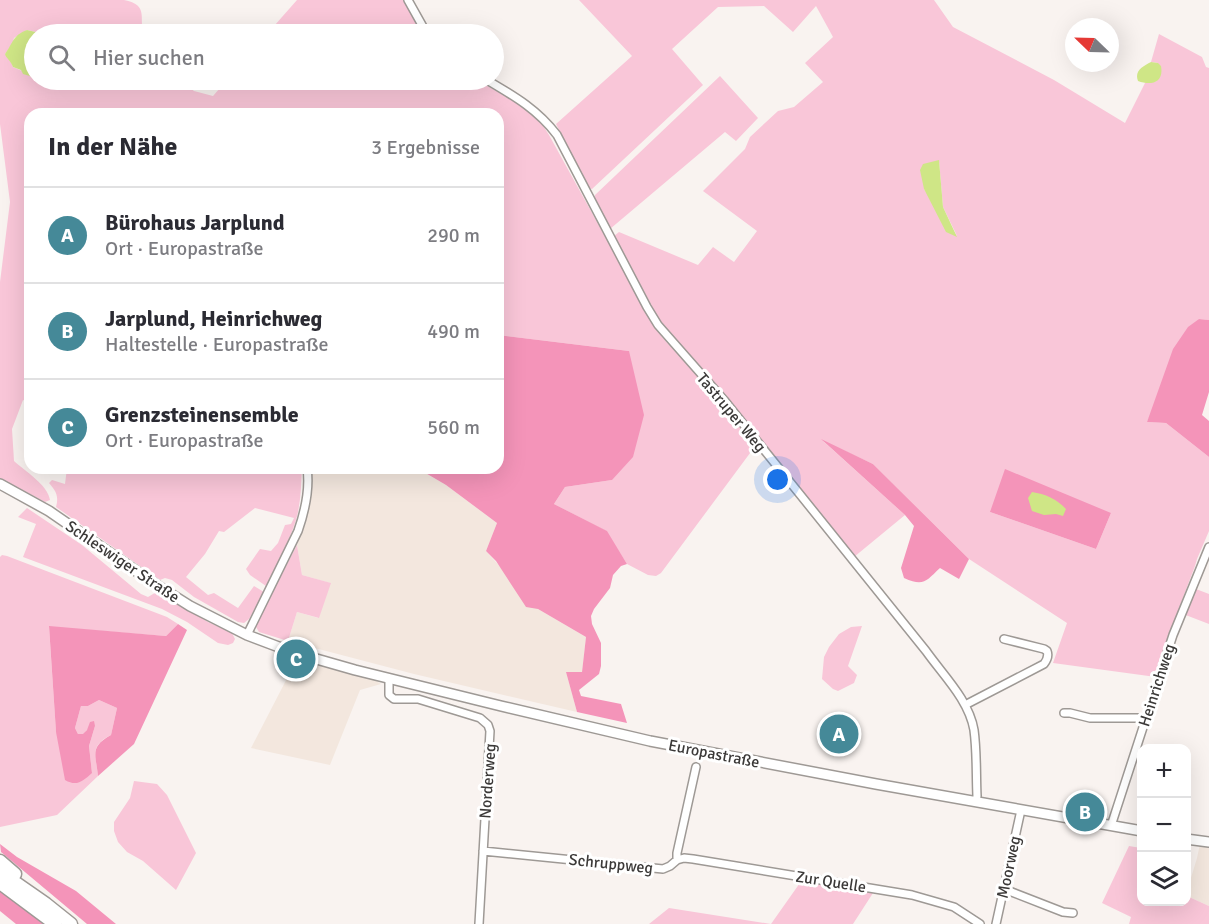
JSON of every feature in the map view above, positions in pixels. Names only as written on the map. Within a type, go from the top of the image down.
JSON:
[{"type":"highway","points":[[0,861],[46,904]]},
{"type":"highway","points":[[0,872],[71,924]]},
{"type":"highway","points":[[0,883],[55,924]]},
{"type":"main road","name":"Schleswiger Straße","points":[[0,484],[49,511],[190,606],[247,635],[292,652]]},
{"type":"main road","name":"Europastraße","points":[[292,652],[389,679],[650,741],[1137,830]]},
{"type":"main road","points":[[1191,840],[1209,842]]},
{"type":"street","points":[[408,0],[421,24]]},
{"type":"street","name":"Tastruper Weg","points":[[503,90],[532,108],[557,135],[658,325],[731,409],[926,651],[965,705],[974,729],[976,802]]},
{"type":"street","points":[[247,635],[298,531],[306,499],[308,474]]},
{"type":"street","name":"Heinrichweg","points":[[1111,826],[1173,635],[1209,547]]},
{"type":"street","points":[[965,705],[1044,664],[1048,654],[1044,649],[1004,639]]},
{"type":"street","name":"Norderweg","points":[[389,679],[389,695],[394,699],[426,701],[480,718],[488,725],[490,731],[479,924]]},
{"type":"street","points":[[1064,713],[1090,718],[1146,720]]},
{"type":"street","name":"Schruppweg","points":[[483,851],[663,868],[670,866],[677,860],[696,767]]},
{"type":"street","name":"Moorweg","points":[[996,924],[1021,810]]},
{"type":"street","name":"Zur Quelle","points":[[677,860],[693,859],[912,895],[954,908],[980,924]]},
{"type":"street","points":[[1004,889],[1063,912],[1073,913]]},
{"type":"shaded area","points":[[0,0],[124,0],[137,5],[142,13],[142,24],[24,24],[24,32],[14,38],[5,54],[13,67],[24,72],[24,90],[193,90],[213,96],[218,90],[494,90],[522,106],[540,121],[662,337],[722,403],[756,445],[661,573],[656,576],[648,575],[627,564],[606,531],[554,504],[565,487],[612,480],[629,351],[504,336],[504,108],[24,108],[24,400],[12,429],[14,461],[24,469],[24,474],[30,474],[45,489],[50,500],[45,502],[0,478],[0,282],[10,202],[0,124]]},
{"type":"shaded area","points":[[297,0],[404,0],[417,24],[276,24]]},
{"type":"shaded area","points":[[579,0],[934,0],[953,27],[1054,80],[1125,123],[1145,83],[1157,81],[1158,63],[1151,62],[1159,34],[1202,57],[1206,67],[1209,68],[1209,320],[1199,319],[1147,422],[1166,423],[1209,457],[1209,531],[1173,624],[1156,677],[1053,663],[1067,623],[969,559],[873,464],[823,441],[905,515],[854,557],[726,396],[661,323],[614,236],[619,232],[698,265],[713,247],[734,262],[757,231],[703,191],[745,149],[750,137],[778,111],[794,107],[823,82],[805,63],[833,37],[816,6],[793,32],[764,6],[718,7],[672,49],[703,85],[592,189],[588,188],[556,124],[632,56]],"holes":[[[939,161],[943,207],[957,236],[924,189]],[[990,512],[1110,513],[1111,513],[1096,549]]]},
{"type":"shaded area","points":[[24,31],[24,74],[21,70],[13,67],[5,54]]},
{"type":"shaded area","points":[[1151,62],[1161,66],[1159,79],[1152,83],[1138,81],[1138,72]]},
{"type":"shaded area","points":[[720,76],[758,118],[736,141],[725,132],[610,229],[595,203],[595,195]]},
{"type":"shaded area","points":[[939,160],[943,207],[957,237],[946,232],[924,189],[920,170],[923,164]]},
{"type":"shaded area","points":[[1199,319],[1209,320],[1209,392],[1202,415],[1209,421],[1209,457],[1166,423],[1147,422],[1173,349],[1188,327]]},
{"type":"shaded area","points":[[504,336],[629,351],[644,415],[633,457],[612,480],[565,487],[554,504],[607,531],[627,564],[621,566],[613,575],[610,588],[591,616],[592,624],[601,643],[601,666],[599,674],[579,690],[581,696],[621,704],[627,723],[577,712],[566,672],[582,672],[586,637],[538,609],[526,607],[496,561],[486,551],[497,523],[427,474],[504,474]]},
{"type":"shaded area","points":[[821,439],[873,464],[969,559],[959,579],[940,568],[924,581],[916,582],[904,578],[901,568],[914,526],[905,515]]},
{"type":"shaded area","points":[[1005,469],[1111,513],[1096,549],[990,512]]},
{"type":"shaded area","points":[[66,474],[302,474],[296,520],[266,586],[250,575],[246,569],[260,549],[271,551],[278,543],[285,525],[291,524],[294,518],[255,508],[224,532],[219,531],[205,554],[186,577],[208,595],[214,593],[238,608],[254,586],[264,592],[249,619],[244,623],[238,622],[194,597],[172,580],[165,578],[160,580],[56,507],[56,494],[49,483],[52,480],[65,484]]},
{"type":"shaded area","points":[[313,474],[427,474],[497,523],[486,551],[538,609],[586,637],[582,672],[566,672],[577,712],[414,674],[288,641],[297,612],[318,618],[330,583],[302,575],[297,545],[311,496]]},
{"type":"shaded area","points":[[1032,492],[1059,502],[1066,509],[1063,516],[1044,515],[1032,511],[1028,498]]},
{"type":"shaded area","points":[[27,508],[82,545],[141,594],[148,597],[158,591],[208,622],[232,633],[235,639],[233,643],[228,645],[218,643],[187,622],[162,609],[23,557],[36,524],[18,517]]},
{"type":"shaded area","points":[[297,545],[302,575],[331,583],[319,618],[297,612],[288,641],[259,632],[256,627]]},
{"type":"shaded area","points":[[2,555],[167,617],[178,624],[166,636],[49,627],[56,732],[92,773],[89,746],[95,726],[83,735],[78,734],[75,728],[81,706],[88,706],[99,700],[117,708],[111,735],[97,747],[95,757],[98,776],[57,815],[0,827],[0,557]]},
{"type":"shaded area","points":[[1196,589],[1209,594],[1209,624],[1183,614]]},
{"type":"shaded area","points":[[178,624],[187,630],[134,744],[98,776],[95,757],[97,748],[104,739],[111,735],[117,708],[99,700],[88,706],[81,706],[75,728],[78,734],[83,734],[87,730],[90,722],[94,721],[95,726],[89,746],[92,773],[83,781],[76,783],[65,780],[56,732],[49,626],[166,636]]},
{"type":"shaded area","points":[[862,626],[848,666],[857,675],[854,683],[838,691],[833,689],[822,679],[824,657],[839,634],[851,627]]},
{"type":"shaded area","points":[[297,659],[375,680],[381,684],[360,690],[330,765],[251,748]]},
{"type":"shaded area","points":[[134,781],[157,784],[167,795],[196,853],[176,890],[143,861],[127,852],[118,842],[114,822],[130,798]]},
{"type":"shaded area","points":[[0,844],[17,857],[76,891],[116,924],[87,924],[1,852]]},
{"type":"shaded area","points":[[1200,844],[1209,845],[1209,906],[1191,898],[1191,878]]},
{"type":"shaded area","points":[[1129,846],[1137,847],[1137,906],[1191,906],[1191,898],[1209,906],[1209,924],[1129,924],[1131,917],[1102,903]]},
{"type":"shaded area","points":[[802,880],[873,893],[853,924],[771,924]]},
{"type":"shaded area","points":[[0,889],[43,924],[16,924],[0,911]]},
{"type":"shaded area","points":[[669,908],[771,924],[649,924]]},
{"type":"place","name":"Grenzsteinensemble","points":[[296,659]]},
{"type":"place","name":"Bürohaus Jarplund","points":[[839,734]]},
{"type":"place","name":"Jarplund, Heinrichweg","points":[[1085,812]]}]
